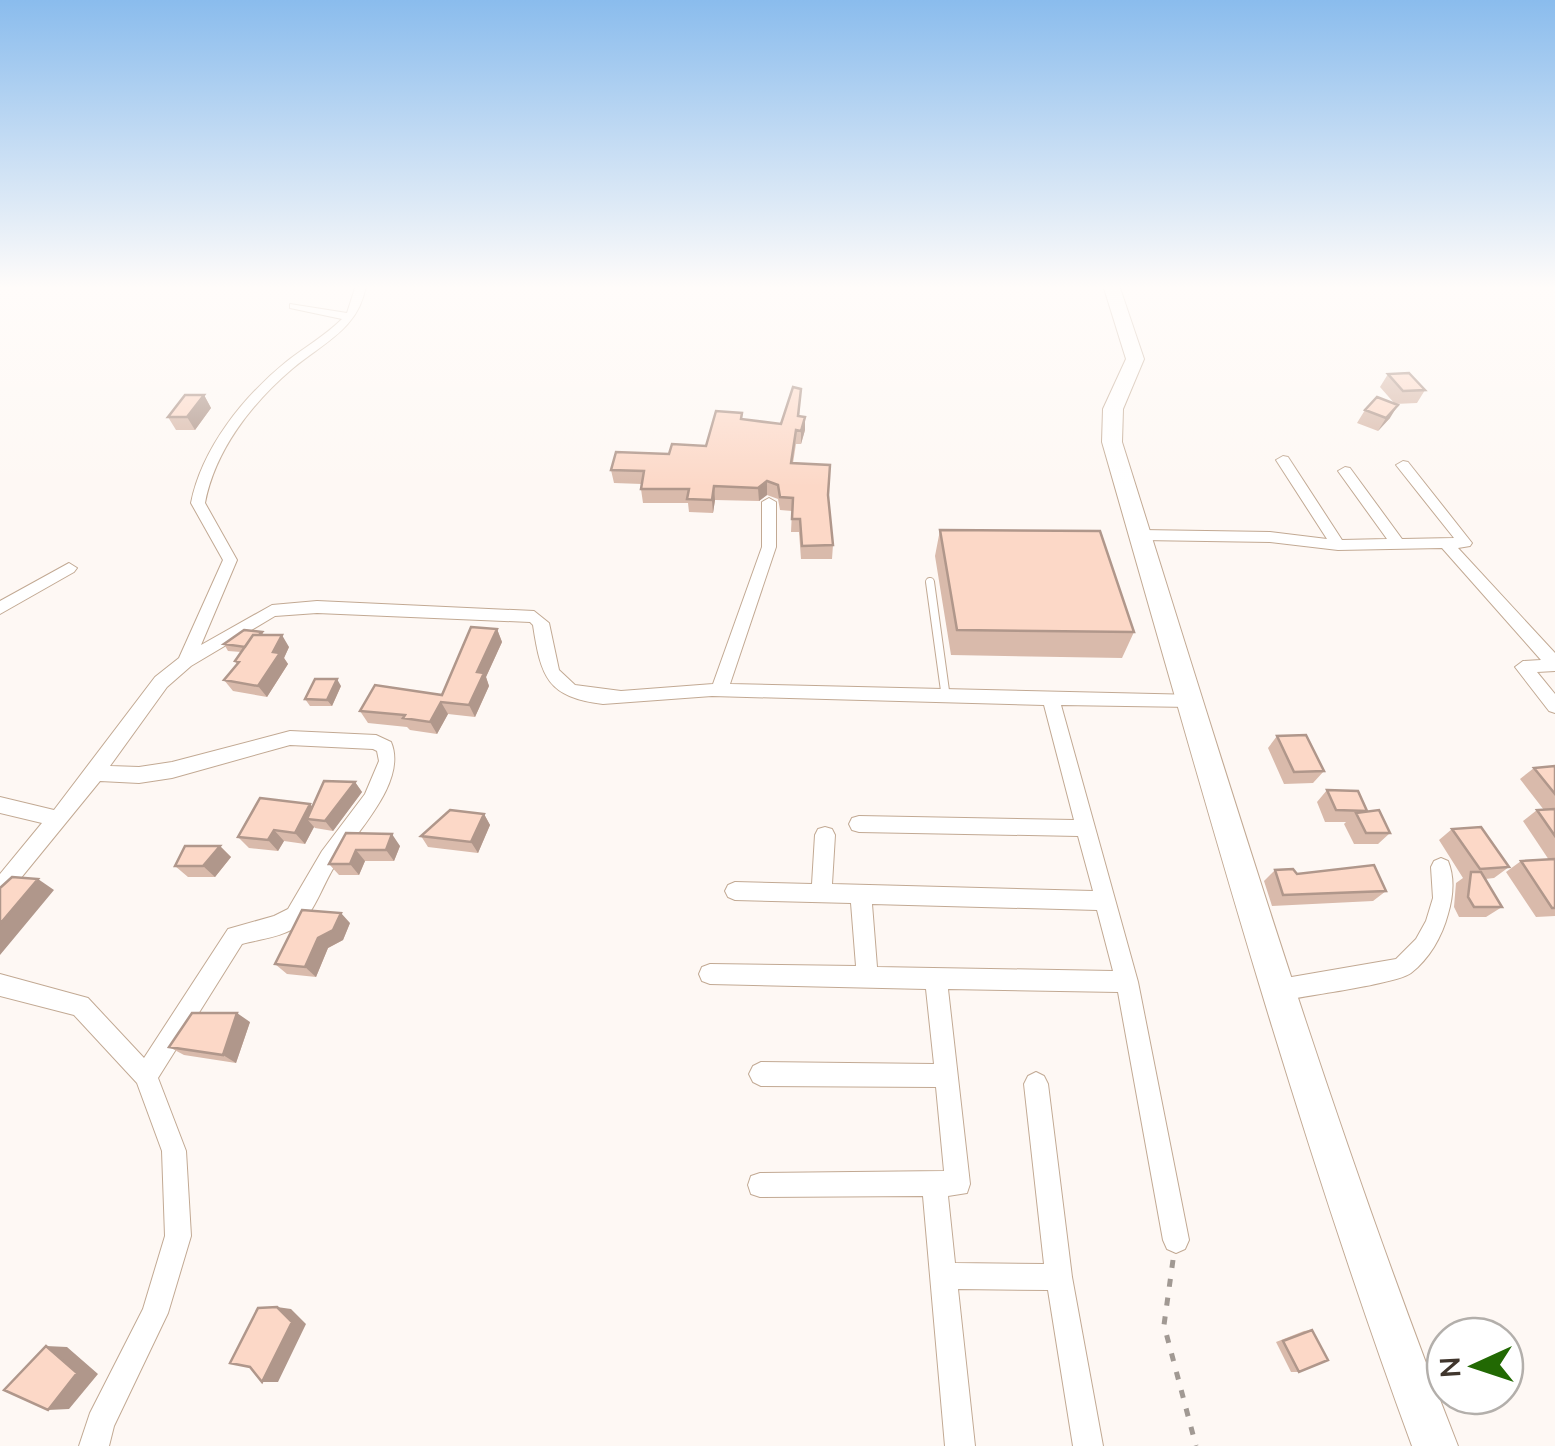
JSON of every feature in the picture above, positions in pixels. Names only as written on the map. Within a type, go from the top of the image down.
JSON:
[{"type":"main road","points":[[1133,352],[1135,359],[1111,407],[1109,427],[1372,1280],[1435,1446]]},
{"type":"street","points":[[186,662],[230,560],[198,504],[202,482],[248,409],[291,364],[309,352]]},
{"type":"street","points":[[1283,460],[1338,545]]},
{"type":"street","points":[[1142,535],[1270,537],[1338,545],[1465,544],[1403,465]]},
{"type":"street","points":[[1345,471],[1398,544]]},
{"type":"street","points":[[719,690],[769,547],[769,502]]},
{"type":"street","points":[[1446,544],[1555,665]]},
{"type":"street","points":[[0,608],[69,568]]},
{"type":"street","points":[[0,890],[95,773],[161,682],[186,662],[282,609],[526,615],[541,622],[552,675],[569,690],[614,696],[719,690],[946,698],[1191,700]]},
{"type":"street","points":[[1555,665],[1523,667],[1555,706]]},
{"type":"street","points":[[1051,699],[1127,982],[1176,1240]]},
{"type":"street","points":[[95,773],[139,775],[172,770],[290,738],[376,742],[385,747],[388,760],[372,798],[295,916],[278,926],[235,936],[146,1076]]},
{"type":"street","points":[[0,806],[59,819]]},
{"type":"street","points":[[858,824],[1084,828]]},
{"type":"street","points":[[821,893],[825,835]]},
{"type":"street","points":[[1280,990],[1401,968],[1423,946],[1435,924],[1443,898],[1441,867]]},
{"type":"street","points":[[734,890],[1106,902]]},
{"type":"street","points":[[861,894],[867,977]]},
{"type":"street","points":[[710,974],[1127,982]]},
{"type":"street","points":[[760,1185],[958,1184],[936,978]]},
{"type":"street","points":[[0,986],[80,1006],[146,1076],[174,1151],[178,1236],[155,1313],[100,1423],[94,1446]]},
{"type":"street","points":[[760,1074],[945,1076]]},
{"type":"street","points":[[1036,1084],[1059,1276],[1088,1446]]},
{"type":"street","points":[[934,1183],[960,1446]]},
{"type":"street","points":[[943,1276],[1059,1276]]},
{"type":"lane","points":[[930,582],[946,698]]},
{"type":"path","points":[[1176,1240],[1164,1325],[1196,1446]]},
{"type":"building","points":[[1409,373],[1425,390],[1403,391],[1388,374]]},
{"type":"building","points":[[793,387],[801,389],[798,416],[805,417],[801,431],[796,430],[791,463],[830,465],[828,495],[833,545],[802,546],[800,519],[792,519],[793,498],[780,497],[778,485],[767,481],[758,488],[714,486],[712,500],[687,499],[689,489],[641,489],[644,471],[611,470],[616,452],[669,454],[672,444],[706,446],[716,411],[742,413],[741,419],[781,424]]},
{"type":"building","points":[[185,395],[204,395],[187,417],[168,417]]},
{"type":"building","points":[[1377,397],[1398,405],[1386,418],[1365,410]]},
{"type":"building","points":[[940,530],[1100,531],[1134,632],[957,630]]},
{"type":"building","points":[[471,627],[497,629],[477,672],[484,673],[469,705],[441,702],[430,722],[403,718],[405,715],[360,711],[375,685],[442,695]]},
{"type":"building","points":[[244,630],[262,632],[253,635],[245,647],[224,644]]},
{"type":"building","points":[[253,635],[282,635],[273,652],[280,653],[258,686],[224,680],[239,662],[235,661]]},
{"type":"building","points":[[315,679],[337,679],[327,700],[305,699]]},
{"type":"building","points":[[1306,735],[1324,771],[1294,772],[1277,736]]},
{"type":"building","points":[[1555,766],[1555,794],[1534,768]]},
{"type":"building","points":[[324,781],[355,782],[325,821],[307,819]]},
{"type":"building","points":[[1327,790],[1358,791],[1367,811],[1336,810]]},
{"type":"building","points":[[260,798],[310,804],[295,833],[274,830],[268,840],[238,837]]},
{"type":"building","points":[[1555,809],[1555,836],[1537,810]]},
{"type":"building","points":[[450,810],[484,814],[471,842],[421,836]]},
{"type":"building","points":[[1379,810],[1390,833],[1366,833],[1356,813]]},
{"type":"building","points":[[1481,827],[1509,867],[1480,869],[1452,829]]},
{"type":"building","points":[[346,833],[392,834],[386,850],[356,850],[350,864],[329,864]]},
{"type":"building","points":[[185,846],[220,846],[203,866],[175,866]]},
{"type":"building","points":[[1555,859],[1555,908],[1552,908],[1521,861]]},
{"type":"building","points":[[1374,865],[1386,891],[1283,895],[1275,870],[1293,869],[1297,874]]},
{"type":"building","points":[[1471,872],[1481,872],[1502,907],[1474,907],[1468,897]]},
{"type":"building","points":[[12,877],[38,879],[0,924],[0,888]]},
{"type":"building","points":[[302,910],[341,913],[333,930],[318,938],[305,967],[275,964]]},
{"type":"building","points":[[192,1013],[237,1013],[223,1055],[169,1047]]},
{"type":"building","points":[[277,1307],[292,1322],[262,1382],[250,1367],[230,1363],[258,1308]]},
{"type":"building","points":[[1312,1330],[1328,1360],[1299,1372],[1283,1341]]},
{"type":"building","points":[[46,1346],[77,1373],[48,1410],[4,1390]]}]
